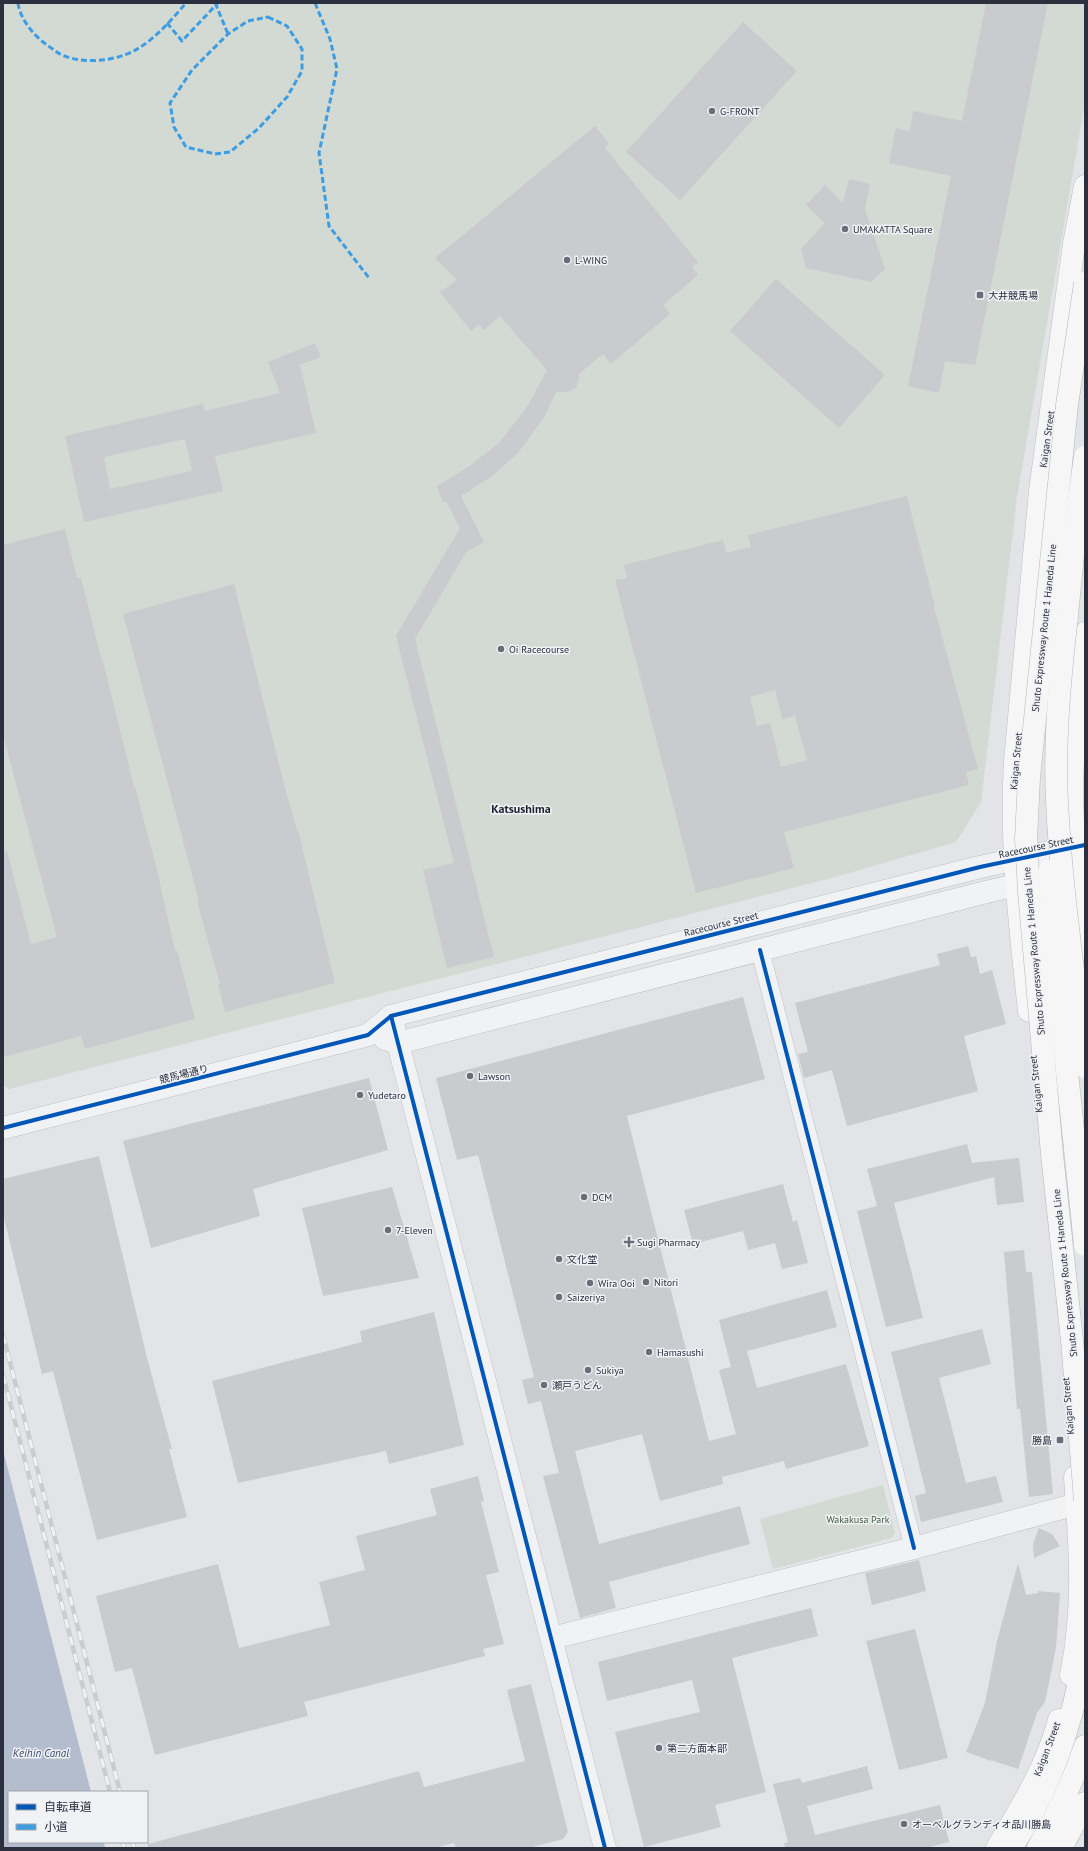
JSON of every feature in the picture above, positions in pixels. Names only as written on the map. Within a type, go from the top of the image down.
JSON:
[{"type":"main road","name":"Kaigan Street","points":[[996,1848],[1027,1799],[1053,1739],[1071,1674],[1078,1637],[1081,1562],[1081,1502],[1062,1336],[1016,886],[1013,797],[1014,761],[1040,491],[1074,244],[1085,186]]},
{"type":"main road","name":"Shuto Expressway Route 1 Haneda Line","points":[[1081,1502],[1072,1340],[1052,1154],[1029,892],[1026,840],[1028,778],[1059,498],[1067,405],[1085,283]]},
{"type":"main road","points":[[1059,498],[1085,353]]},
{"type":"main road","name":"Shuto Expressway Route 1 Haneda Line","points":[[1085,457],[1078,498],[1058,697],[1056,750],[1057,800],[1061,856],[1085,1067]]},
{"type":"main road","points":[[1085,633],[1072,790],[1080,846],[1085,950]]},
{"type":"main road","points":[[1056,750],[1048,817],[1049,888],[1085,1245]]},
{"type":"main road","points":[[1072,1340],[1085,1395]]},
{"type":"main road","points":[[1011,1848],[1038,1803],[1054,1767],[1075,1705],[1085,1652]]},
{"type":"main road","points":[[1038,1848],[1064,1800],[1075,1776],[1085,1746]]},
{"type":"main road","points":[[1061,1848],[1085,1803]]},
{"type":"street","name":"Racecourse Street","points":[[368,1035],[391,1016],[1014,859],[1080,846]]},
{"type":"street","points":[[368,1035],[398,1043],[760,950],[1081,870]]},
{"type":"street","points":[[760,950],[914,1548]]},
{"type":"street","points":[[391,1016],[605,1848]]},
{"type":"street","name":"競馬場通り","points":[[3,1128],[368,1035]]},
{"type":"street","points":[[552,1638],[914,1548],[1081,1502]]},
{"type":"green space","name":"Oi Racecourse","points":[[3,3],[1085,3],[1085,102],[1017,497],[981,802],[956,842],[835,877],[9,1089],[3,1085]]},
{"type":"green space","name":"Wakakusa Park","points":[[883,1485],[895,1533],[892,1538],[773,1569],[760,1519]]},
{"type":"water","name":"Keihin Canal","points":[[3,1450],[91,1791],[8,1791],[8,1843],[104,1843],[105,1848],[3,1848]]},
{"type":"building","points":[[986,3],[1048,3],[975,365],[945,361],[939,393],[908,386],[951,176],[889,163],[896,128],[910,131],[913,111],[962,121]]},
{"type":"building","name":"G-FRONT","points":[[743,22],[797,71],[680,200],[626,152]]},
{"type":"building","name":"L-WING","points":[[595,126],[609,143],[605,148],[698,262],[692,267],[698,275],[663,305],[670,314],[611,364],[603,354],[579,374],[576,388],[567,392],[556,392],[544,417],[518,453],[492,476],[461,496],[484,542],[466,552],[415,639],[494,957],[447,968],[423,870],[454,863],[396,636],[460,528],[446,501],[443,503],[437,486],[468,467],[499,443],[529,404],[547,370],[500,316],[484,330],[479,324],[471,331],[440,292],[457,280],[435,258]]},
{"type":"building","name":"UMAKATTA Square","points":[[849,179],[870,184],[865,209],[885,269],[871,282],[806,268],[801,249],[825,223],[806,205],[825,185],[843,203]]},
{"type":"building","points":[[776,279],[885,375],[839,428],[730,331]]},
{"type":"building","points":[[315,343],[321,357],[300,365],[316,433],[215,456],[223,491],[84,522],[65,436],[203,404],[205,411],[280,393],[268,362]],"holes":[[[185,439],[192,471],[110,489],[104,457]]]},
{"type":"building","points":[[907,496],[934,607],[978,769],[966,772],[969,785],[784,832],[794,868],[696,893],[615,580],[627,578],[624,565],[723,540],[726,553],[751,547],[748,535]],"holes":[[[775,690],[782,719],[795,716],[807,760],[781,767],[770,723],[757,726],[750,697]]]},
{"type":"building","points":[[65,529],[77,578],[81,578],[134,787],[157,870],[175,951],[177,950],[195,1019],[85,1049],[81,1036],[3,1057],[3,852],[7,851],[31,944],[57,937],[3,735],[3,545]]},
{"type":"building","points":[[234,584],[285,788],[298,830],[335,983],[225,1012],[218,984],[220,984],[197,901],[199,901],[123,614]]},
{"type":"building","points":[[968,946],[971,957],[976,956],[980,974],[992,970],[1006,1024],[964,1036],[978,1091],[847,1126],[832,1070],[804,1078],[798,1054],[808,1052],[795,1003],[940,965],[937,954]]},
{"type":"building","points":[[743,997],[765,1079],[627,1116],[709,1441],[736,1434],[719,1370],[731,1367],[719,1320],[827,1290],[837,1327],[747,1351],[757,1388],[846,1364],[869,1446],[786,1469],[784,1461],[722,1477],[723,1484],[660,1501],[642,1434],[575,1451],[599,1544],[740,1506],[750,1544],[609,1582],[616,1608],[580,1618],[543,1476],[559,1473],[541,1401],[528,1404],[522,1380],[534,1377],[478,1155],[457,1160],[436,1078]]},
{"type":"building","points":[[369,1078],[388,1150],[253,1189],[260,1216],[151,1248],[123,1141]]},
{"type":"building","points":[[967,1144],[972,1163],[1019,1158],[1024,1202],[997,1205],[994,1177],[894,1203],[923,1318],[886,1327],[857,1211],[877,1206],[867,1169]]},
{"type":"building","points":[[99,1156],[147,1358],[172,1449],[169,1449],[187,1517],[97,1540],[53,1371],[42,1374],[3,1214],[3,1179]]},
{"type":"building","points":[[783,1184],[793,1222],[797,1220],[808,1263],[782,1269],[775,1243],[748,1250],[743,1231],[693,1244],[684,1210]]},
{"type":"building","points":[[392,1187],[419,1278],[323,1296],[302,1208]]},
{"type":"building","points":[[1024,1250],[1026,1272],[1032,1272],[1053,1494],[1029,1497],[1020,1409],[1017,1409],[1004,1252]]},
{"type":"building","points":[[434,1312],[464,1445],[389,1464],[386,1451],[238,1483],[212,1381],[362,1342],[360,1331]]},
{"type":"building","points":[[982,1329],[991,1364],[939,1378],[966,1483],[996,1476],[1003,1502],[921,1522],[915,1496],[926,1493],[891,1352]]},
{"type":"building","points":[[478,1476],[484,1501],[481,1502],[499,1572],[486,1575],[504,1644],[483,1649],[485,1656],[304,1702],[308,1716],[155,1755],[132,1668],[115,1672],[96,1596],[218,1564],[239,1648],[330,1625],[319,1582],[365,1570],[356,1536],[437,1515],[430,1489]]},
{"type":"building","points":[[1039,1528],[1052,1534],[1060,1546],[1034,1558],[1033,1544]]},
{"type":"building","points":[[919,1560],[926,1591],[872,1605],[865,1573]]},
{"type":"building","points":[[1018,1563],[1026,1595],[1038,1593],[1038,1591],[1060,1593],[1056,1648],[1045,1702],[1037,1713],[1018,1769],[966,1752],[985,1703],[997,1641]]},
{"type":"building","points":[[811,1608],[818,1636],[732,1658],[766,1792],[715,1805],[721,1827],[644,1847],[615,1732],[700,1712],[692,1680],[607,1701],[598,1662]]},
{"type":"building","points":[[915,1629],[948,1758],[899,1770],[866,1641]]},
{"type":"building","points":[[531,1684],[568,1832],[563,1839],[529,1848],[456,1848],[454,1843],[435,1848],[148,1848],[148,1844],[419,1771],[424,1787],[525,1761],[507,1690]]},
{"type":"building","points":[[867,1766],[873,1789],[807,1806],[815,1835],[940,1805],[949,1842],[926,1848],[785,1848],[784,1843],[788,1842],[773,1784],[800,1778],[802,1783]]},
{"type":"railway","points":[[3,1335],[120,1791]]},
{"type":"railway","points":[[3,1375],[110,1791]]},
{"type":"railway","points":[[123,1843],[124,1848]]},
{"type":"railway","points":[[133,1843],[134,1848]]},
{"type":"marked path","points":[[18,3],[19,9],[28,27],[42,41],[62,55],[91,61],[111,59],[121,56],[146,44],[186,3]]},
{"type":"marked path","points":[[315,3],[330,39],[337,69],[319,153],[329,226],[369,278]]},
{"type":"marked path","points":[[218,4],[216,5],[228,34]]},
{"type":"marked path","points":[[167,23],[182,41],[216,5]]},
{"type":"marked path","points":[[268,17],[287,26],[302,49],[302,71],[287,97],[259,128],[230,152],[215,154],[186,147],[174,127],[170,103],[192,70],[228,34],[248,21],[268,17]]},
{"type":"cycle path","points":[[3,1128],[368,1035],[391,1016],[980,867],[1085,845]]},
{"type":"cycle path","points":[[760,950],[914,1548]]},
{"type":"cycle path","points":[[391,1016],[605,1848]]},
{"type":"place","name":"G-FRONT","points":[[712,111]]},
{"type":"place","name":"UMAKATTA Square","points":[[845,229]]},
{"type":"place","name":"L-WING","points":[[567,260]]},
{"type":"place","name":"大井競馬場","points":[[980,295]]},
{"type":"place","name":"Oi Racecourse","points":[[501,649]]},
{"type":"place","name":"Lawson","points":[[470,1076]]},
{"type":"place","name":"Yudetaro","points":[[360,1095]]},
{"type":"place","name":"DCM","points":[[584,1197]]},
{"type":"place","name":"7-Eleven","points":[[388,1230]]},
{"type":"place","name":"Sugi Pharmacy","points":[[629,1242]]},
{"type":"place","name":"文化堂","points":[[559,1259]]},
{"type":"place","name":"Nitori","points":[[646,1282]]},
{"type":"place","name":"Wira Ooi","points":[[590,1283]]},
{"type":"place","name":"Saizeriya","points":[[559,1297]]},
{"type":"place","name":"Hamasushi","points":[[649,1352]]},
{"type":"place","name":"Sukiya","points":[[588,1370]]},
{"type":"place","name":"瀬戸うどん","points":[[544,1385]]},
{"type":"place","name":"勝島","points":[[1060,1440]]},
{"type":"place","name":"第二方面本部","points":[[659,1748]]},
{"type":"place","name":"オーベルグランディオ品川勝島","points":[[904,1824]]},
{"type":"district","name":"Katsushima","points":[[521,808]]}]
